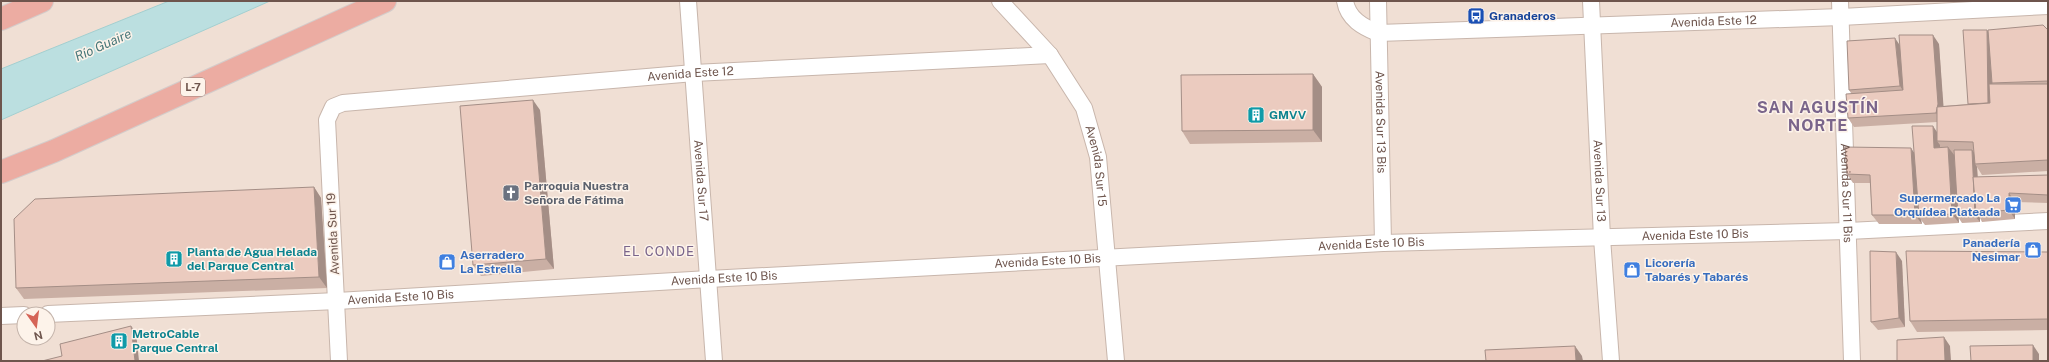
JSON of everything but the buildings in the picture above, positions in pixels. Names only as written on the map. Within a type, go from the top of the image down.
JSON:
[{"type":"highway","points":[[1,18],[42,1]]},
{"type":"highway","name":"L-7","points":[[1,172],[61,147],[385,1]]},
{"type":"street","name":"Avenida Sur 17","points":[[688,1],[714,361]]},
{"type":"street","name":"Avenida Sur 15","points":[[1000,1],[1050,55],[1084,108],[1098,157],[1116,361]]},
{"type":"street","points":[[1345,1],[1346,8],[1360,26],[1378,33]]},
{"type":"street","name":"Avenida Sur 13 Bis","points":[[1378,1],[1383,243]]},
{"type":"street","name":"Avenida Sur 13","points":[[1591,1],[1602,238],[1611,361]]},
{"type":"street","name":"Avenida Sur 11 Bis","points":[[1840,1],[1852,361]]},
{"type":"street","name":"Avenida Este 12","points":[[1378,33],[1841,17],[2048,6]]},
{"type":"street","name":"Avenida Este 12","points":[[333,107],[343,103],[694,73],[1050,55]]},
{"type":"street","name":"Avenida Sur 19","points":[[333,107],[327,120],[339,361]]},
{"type":"street","name":"Avenida Este 10 Bis","points":[[56,314],[337,301],[709,279],[1383,243],[1848,231],[2048,221]]},
{"type":"street","points":[[1,316],[16,315]]},
{"type":"shaded area","points":[[1,1],[2048,1],[2048,361],[1,361]]},
{"type":"water","name":"Río Guaire","points":[[169,1],[270,1],[1,120],[1,69]]},
{"type":"place","name":"Granaderos","points":[[1476,16]]},
{"type":"place","name":"GMVV","points":[[1256,115]]},
{"type":"place","name":"Parroquia Nuestra Señora de Fátima","points":[[511,193]]},
{"type":"place","name":"Supermercado La Orquídea Plateada","points":[[2013,205]]},
{"type":"place","name":"Panadería Nesimar","points":[[2033,250]]},
{"type":"place","name":"Planta de Agua Helada del Parque Central","points":[[174,259]]},
{"type":"place","name":"Aserradero La Estrella","points":[[447,262]]},
{"type":"place","name":"Licorería Tabarés y Tabarés","points":[[1632,270]]},
{"type":"place","name":"MetroCable Parque Central","points":[[119,341]]},
{"type":"district","name":"SAN AGUSTÍN NORTE","points":[[1818,116]]},
{"type":"district","name":"EL CONDE","points":[[659,251]]}]
